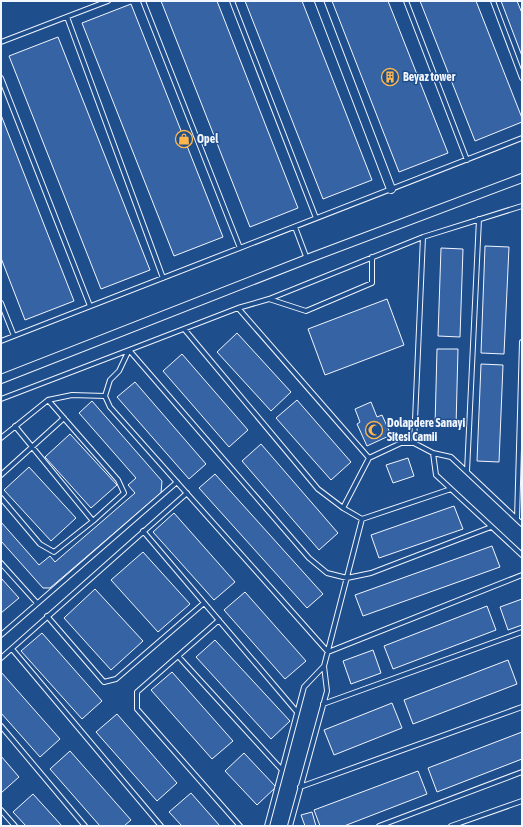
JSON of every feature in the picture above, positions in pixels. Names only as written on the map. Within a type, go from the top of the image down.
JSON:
[{"type":"street","points":[[320,1],[391,189]]},
{"type":"street","points":[[1,379],[307,259],[522,178]]},
{"type":"lane","points":[[1,42],[108,1]]},
{"type":"lane","points":[[143,1],[240,248]]},
{"type":"lane","points":[[232,1],[316,218]]},
{"type":"lane","points":[[406,1],[467,160]]},
{"type":"lane","points":[[493,1],[522,78]]},
{"type":"lane","points":[[67,17],[163,278]]},
{"type":"lane","points":[[1,78],[90,306]]},
{"type":"lane","points":[[1,341],[522,138]]},
{"type":"lane","points":[[1,399],[238,308],[269,299],[423,237],[522,206]]},
{"type":"lane","points":[[467,471],[479,219]]},
{"type":"lane","points":[[295,227],[307,259]]},
{"type":"lane","points":[[414,443],[423,237]]},
{"type":"lane","points":[[269,299],[306,311],[372,283],[372,257]]},
{"type":"lane","points":[[1,303],[14,336]]},
{"type":"lane","points":[[238,308],[369,458]]},
{"type":"lane","points":[[184,330],[318,489],[343,508],[362,519],[451,489]]},
{"type":"lane","points":[[517,519],[522,342]]},
{"type":"lane","points":[[129,350],[119,371],[110,380],[105,396],[110,407],[328,652]]},
{"type":"lane","points":[[129,350],[309,558],[327,573],[347,578],[371,573],[491,526]]},
{"type":"lane","points":[[1,438],[48,400],[72,395],[105,396]]},
{"type":"lane","points":[[1,498],[40,544],[54,552],[93,521],[124,493],[118,480],[48,400]]},
{"type":"lane","points":[[1,475],[64,418]]},
{"type":"lane","points":[[15,426],[93,521]]},
{"type":"lane","points":[[343,508],[369,458],[401,443],[414,443],[433,453],[451,457],[522,524]]},
{"type":"lane","points":[[433,453],[436,475],[522,555]]},
{"type":"lane","points":[[1,635],[177,482]]},
{"type":"lane","points":[[1,658],[187,493]]},
{"type":"lane","points":[[290,826],[327,691],[324,666],[362,519]]},
{"type":"lane","points":[[143,531],[297,712]]},
{"type":"lane","points":[[1,563],[37,604]]},
{"type":"lane","points":[[328,652],[522,575]]},
{"type":"lane","points":[[47,616],[104,682],[116,679],[204,602]]},
{"type":"lane","points":[[219,620],[137,692],[137,709],[240,826]]},
{"type":"lane","points":[[323,704],[522,632]]},
{"type":"lane","points":[[12,648],[161,826]]},
{"type":"lane","points":[[178,656],[282,770]]},
{"type":"lane","points":[[267,826],[304,687],[324,666]]},
{"type":"lane","points":[[300,787],[522,707]]},
{"type":"lane","points":[[1,726],[85,826]]},
{"type":"lane","points":[[379,826],[522,772]]},
{"type":"lane","points":[[451,826],[522,801]]},
{"type":"lane","points":[[1,810],[15,826]]},
{"type":"building","points":[[161,1],[217,1],[298,208],[250,227]]},
{"type":"building","points":[[245,1],[302,1],[372,180],[323,199]]},
{"type":"building","name":"Beyaz tower","points":[[332,1],[388,1],[448,153],[399,172]]},
{"type":"building","points":[[420,1],[476,1],[522,118],[522,122],[475,141]]},
{"type":"building","points":[[501,1],[517,1],[522,13],[522,56]]},
{"type":"building","points":[[131,4],[223,237],[174,256],[82,23]]},
{"type":"building","points":[[58,37],[150,270],[101,289],[9,56]]},
{"type":"building","points":[[1,115],[74,301],[25,320],[1,258]]},
{"type":"building","points":[[485,246],[509,247],[504,354],[481,353]]},
{"type":"building","points":[[441,248],[463,249],[460,337],[438,336]]},
{"type":"building","points":[[387,299],[404,345],[325,375],[308,329]]},
{"type":"building","points":[[237,333],[291,392],[271,411],[217,352]]},
{"type":"building","points":[[437,349],[458,349],[456,426],[435,426]]},
{"type":"building","points":[[182,354],[248,430],[229,447],[163,371]]},
{"type":"building","points":[[481,364],[503,365],[499,462],[477,461]]},
{"type":"building","points":[[135,382],[206,464],[189,479],[117,397]]},
{"type":"building","points":[[297,400],[351,462],[331,480],[276,418]]},
{"type":"building","points":[[92,401],[162,481],[161,493],[50,588],[43,588],[1,541],[1,522],[39,565],[50,556],[55,562],[135,493],[128,485],[136,478],[79,413]]},
{"type":"building","name":"Dolapdere Sanayi Sitesi Camii","points":[[371,402],[377,417],[382,415],[391,435],[367,446],[357,424],[360,422],[355,409]]},
{"type":"building","points":[[70,434],[117,485],[91,508],[45,457]]},
{"type":"building","points":[[261,444],[338,533],[319,550],[242,461]]},
{"type":"building","points":[[408,458],[414,476],[393,483],[386,465]]},
{"type":"building","points":[[29,467],[76,518],[51,541],[4,490]]},
{"type":"building","points":[[215,474],[323,594],[307,608],[199,488]]},
{"type":"building","points":[[454,506],[463,529],[379,558],[371,535]]},
{"type":"building","points":[[174,513],[235,582],[214,600],[153,532]]},
{"type":"building","points":[[492,546],[500,567],[363,616],[355,595]]},
{"type":"building","points":[[143,552],[190,604],[158,632],[111,580]]},
{"type":"building","points":[[1,578],[19,598],[1,613]]},
{"type":"building","points":[[95,589],[143,641],[111,670],[64,618]]},
{"type":"building","points":[[245,592],[306,661],[285,679],[224,610]]},
{"type":"building","points":[[522,599],[522,625],[508,630],[500,607]]},
{"type":"building","points":[[487,606],[496,630],[393,669],[384,646]]},
{"type":"building","points":[[42,633],[102,701],[82,719],[21,651]]},
{"type":"building","points":[[215,640],[290,721],[271,739],[196,657]]},
{"type":"building","points":[[373,650],[381,673],[351,684],[343,661]]},
{"type":"building","points":[[508,660],[517,684],[413,724],[404,700]]},
{"type":"building","points":[[1,672],[60,739],[40,757],[1,713]]},
{"type":"building","points":[[172,672],[233,741],[212,759],[151,690]]},
{"type":"building","points":[[392,703],[402,728],[334,755],[324,730]]},
{"type":"building","points":[[117,714],[177,783],[157,801],[96,732]]},
{"type":"building","points":[[522,732],[522,759],[437,792],[428,768]]},
{"type":"building","points":[[70,751],[131,820],[124,826],[100,826],[50,769]]},
{"type":"building","points":[[244,753],[276,787],[257,805],[225,771]]},
{"type":"building","points":[[1,756],[19,777],[1,793]]},
{"type":"building","points":[[418,771],[427,794],[344,826],[320,826],[314,810]]},
{"type":"building","points":[[191,793],[220,826],[182,826],[169,812]]},
{"type":"building","points":[[33,794],[62,826],[26,826],[13,812]]},
{"type":"building","points":[[312,812],[316,826],[305,826],[301,815]]},
{"type":"place","name":"Beyaz tower","points":[[390,77]]},
{"type":"place","name":"Opel","points":[[184,139]]},
{"type":"place","name":"Dolapdere Sanayi Sitesi Camii","points":[[374,430]]}]
